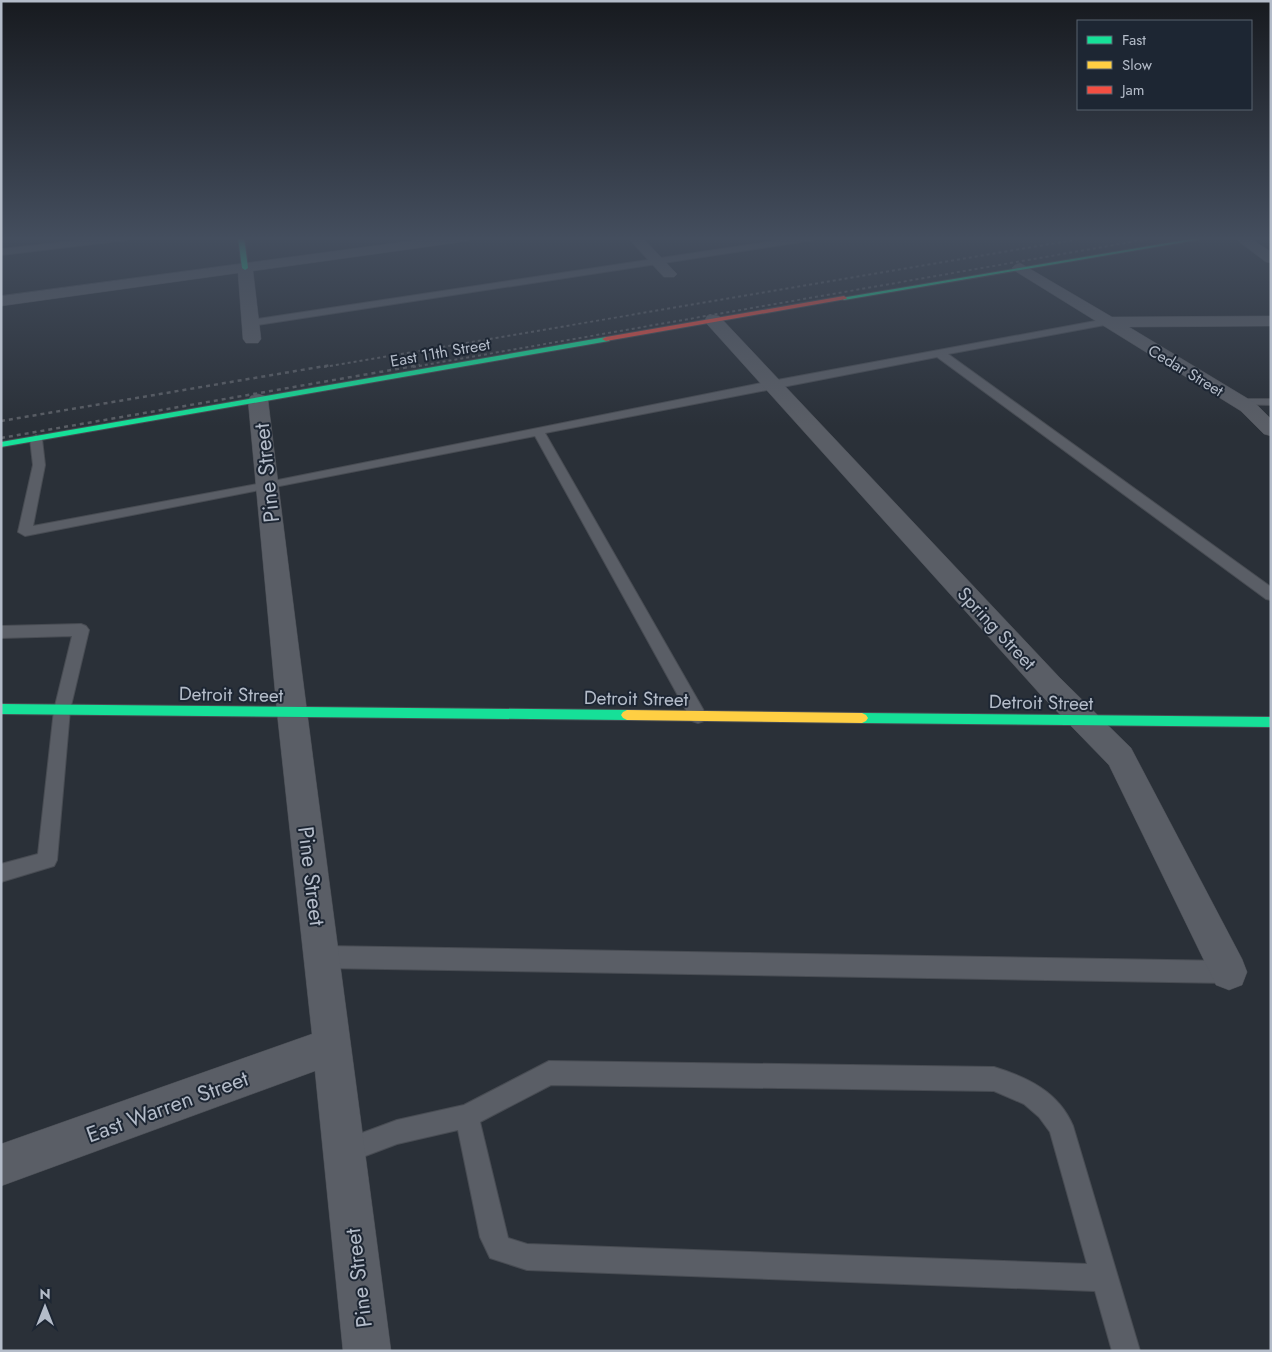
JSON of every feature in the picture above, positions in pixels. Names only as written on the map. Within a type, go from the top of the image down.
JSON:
[{"type":"street","points":[[248,300],[251,331]]},
{"type":"street","name":"East 11th Street","points":[[1,445],[831,300]]},
{"type":"street","name":"Cedar Street","points":[[1071,300],[1239,402],[1271,430]]},
{"type":"street","name":"Spring Street","points":[[713,320],[1120,758],[1229,972]]},
{"type":"street","points":[[1106,322],[1271,321]]},
{"type":"street","name":"Pine Street","points":[[258,400],[291,712],[322,957],[367,1351]]},
{"type":"street","name":"Detroit Street","points":[[1,709],[1271,722]]},
{"type":"street","name":"East Warren Street","points":[[1,1165],[332,1046]]},
{"type":"lane","points":[[251,331],[427,300]]},
{"type":"lane","points":[[36,439],[39,464],[25,532],[268,486],[772,384],[1106,322]]},
{"type":"lane","points":[[939,353],[1271,596]]},
{"type":"lane","points":[[1239,402],[1271,402]]},
{"type":"lane","points":[[538,431],[698,716]]},
{"type":"lane","points":[[1,632],[81,630],[62,710],[47,860],[1,873]]},
{"type":"lane","points":[[322,957],[1229,972]]},
{"type":"lane","points":[[344,1152],[396,1132],[467,1116],[549,1074],[994,1079],[1029,1092],[1053,1112],[1061,1126],[1126,1351]]},
{"type":"lane","points":[[467,1116],[492,1237],[499,1249],[513,1254],[527,1257],[1106,1278]]},
{"type":"railway","points":[[324,367],[719,300]]},
{"type":"railway","points":[[413,367],[797,300]]},
{"type":"railway","points":[[1,421],[331,365]]},
{"type":"railway","points":[[1,438],[420,365]]},
{"type":"traffic: fast","points":[[1,445],[606,339]]},
{"type":"traffic: fast","points":[[1,709],[627,715]]},
{"type":"traffic: fast","points":[[862,718],[1271,722]]},
{"type":"traffic: slow","points":[[627,715],[862,718]]},
{"type":"traffic: jam","points":[[606,339],[832,300]]}]
